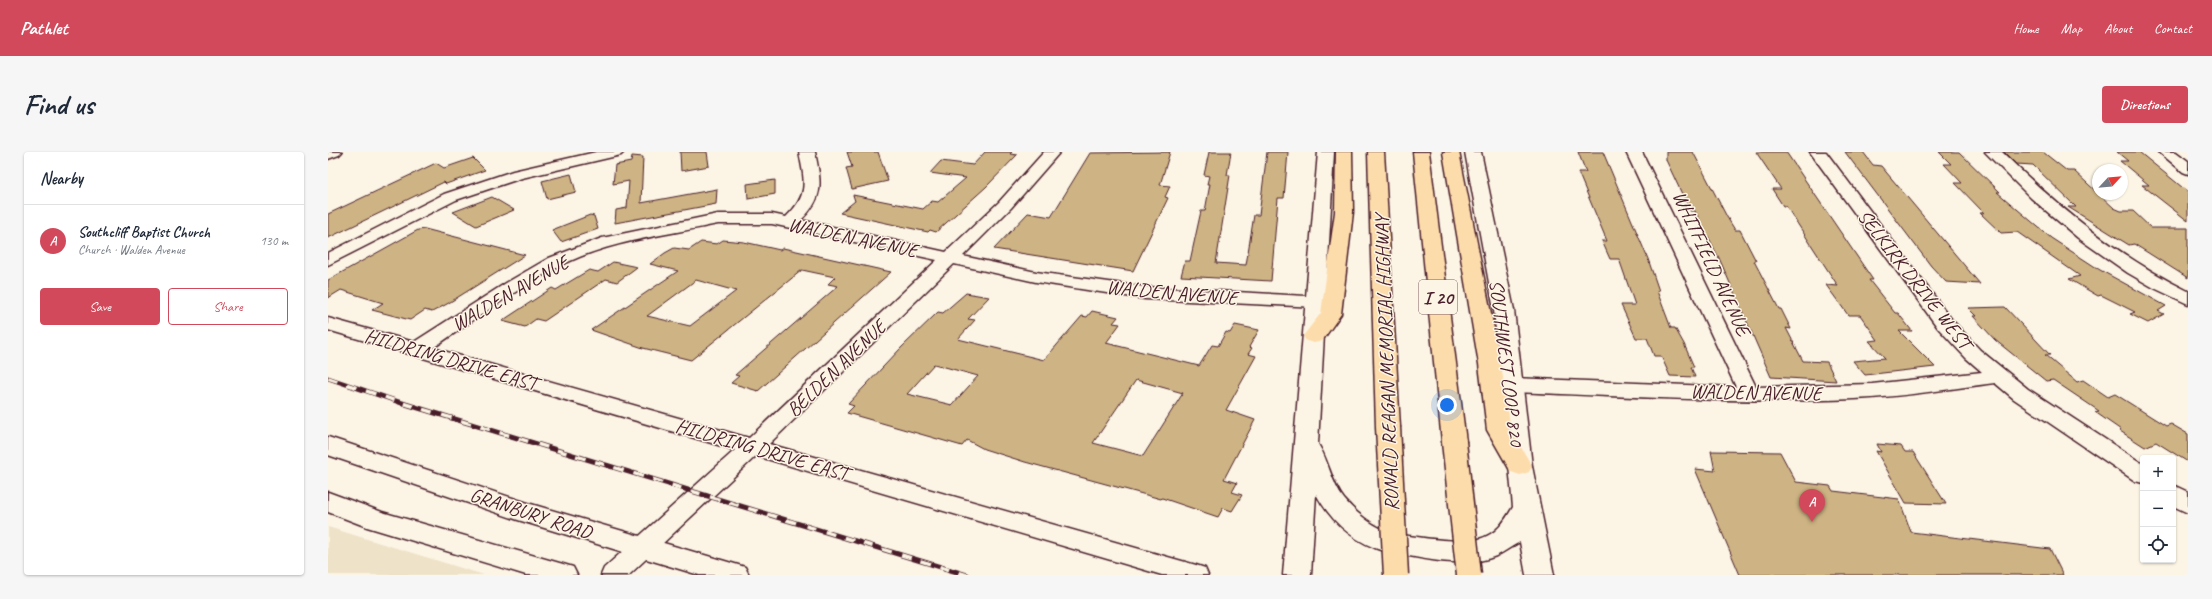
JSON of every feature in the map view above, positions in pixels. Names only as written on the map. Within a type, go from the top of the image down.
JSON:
[{"type":"highway","points":[[1314,336],[1331,314],[1344,212],[1344,152]]},
{"type":"highway","name":"RONALD REAGAN MEMORIAL HIGHWAY","points":[[1376,152],[1383,263],[1388,427],[1396,575]]},
{"type":"highway","name":"I 20","points":[[1421,152],[1469,575]]},
{"type":"highway","points":[[1451,152],[1478,306],[1490,364],[1499,430],[1520,466]]},
{"type":"main road","points":[[1297,575],[1324,200],[1326,152]]},
{"type":"main road","name":"SOUTHWEST LOOP 820","points":[[1473,152],[1504,310],[1520,466],[1526,508],[1540,575]]},
{"type":"main road","points":[[1307,444],[1324,487],[1335,506],[1359,528],[1386,542],[1457,551],[1481,549],[1501,541],[1511,534],[1526,508]]},
{"type":"main road","name":"GRANBURY ROAD","points":[[328,446],[527,513],[641,549],[735,575]]},
{"type":"main road","points":[[328,502],[376,520],[563,575]]},
{"type":"street","points":[[328,154],[334,152]]},
{"type":"street","points":[[328,260],[450,197],[518,174],[616,152]]},
{"type":"street","points":[[789,223],[802,211],[813,194],[807,152]]},
{"type":"street","name":"BELDEN AVENUE","points":[[613,575],[754,446],[950,258],[1026,184],[1052,152]]},
{"type":"street","name":"WHITFIELD AVENUE","points":[[1634,152],[1749,393]]},
{"type":"street","name":"SELKIRK DRIVE WEST","points":[[1818,152],[1874,230],[1945,324],[1973,354],[2021,394],[2140,473]]},
{"type":"street","points":[[1993,152],[2052,208],[2105,250],[2171,290],[2188,298]]},
{"type":"street","points":[[2167,152],[2188,169]]},
{"type":"street","name":"WALDEN AVENUE","points":[[417,349],[555,262],[608,242],[718,219],[772,219],[1051,279],[1145,293],[1316,301]]},
{"type":"street","name":"HILDRING DRIVE EAST","points":[[328,324],[1196,575]]},
{"type":"street","name":"WALDEN AVENUE","points":[[1512,385],[1749,393],[1855,392],[1999,376]]},
{"type":"street","points":[[2176,496],[2188,504]]},
{"type":"shaded area","points":[[328,527],[484,575],[328,575]]},
{"type":"building","points":[[680,152],[707,152],[709,166],[681,171]]},
{"type":"building","points":[[847,152],[878,152],[888,181],[852,189],[846,168],[852,167]]},
{"type":"building","points":[[985,152],[1012,152],[1010,154],[1017,155],[986,187],[936,232],[930,230],[928,232],[840,213],[855,201],[853,195],[923,209],[932,201],[938,202],[966,178],[930,173],[941,161],[973,165]]},
{"type":"building","points":[[1170,152],[1160,185],[1170,186],[1165,197],[1168,198],[1133,271],[994,249],[1028,213],[1051,217],[1090,153]]},
{"type":"building","points":[[1209,152],[1231,152],[1227,175],[1230,175],[1216,263],[1246,265],[1254,215],[1259,215],[1267,152],[1288,152],[1284,198],[1278,198],[1271,281],[1181,276],[1185,261],[1190,261],[1201,211],[1205,211],[1210,184],[1207,184],[1209,176],[1204,175]]},
{"type":"building","points":[[1578,152],[1603,152],[1648,259],[1659,291],[1657,291],[1671,328],[1675,328],[1684,344],[1694,367],[1691,367],[1695,377],[1670,376],[1661,356],[1654,356],[1647,338],[1636,338],[1621,305],[1635,305],[1619,259],[1610,259],[1602,241],[1607,241],[1578,172],[1586,172]]},
{"type":"building","points":[[1666,152],[1693,152],[1727,217],[1735,230],[1740,230],[1756,261],[1754,261],[1791,329],[1786,328],[1803,361],[1827,362],[1836,381],[1771,377],[1719,258],[1695,211],[1690,211],[1666,160]]},
{"type":"building","points":[[1756,152],[1786,152],[1873,280],[1869,280],[1895,313],[1898,313],[1912,331],[1899,331],[1935,367],[1865,375],[1853,361],[1885,358],[1869,341],[1878,340],[1860,315],[1848,315],[1826,285],[1838,286],[1786,206],[1783,206],[1772,189],[1781,189]]},
{"type":"building","points":[[1845,152],[1863,152],[1873,165],[1881,166],[1980,284],[1946,282],[1931,266]]},
{"type":"building","points":[[1939,152],[1959,152],[2000,192],[1997,192],[2051,238],[2100,270],[2166,306],[2158,311],[2164,314],[2148,323],[2130,314],[2135,312],[2101,295],[2098,296],[2069,279],[2080,276],[2017,232],[2001,233],[1980,213],[1984,213],[1955,183],[1962,183],[1944,164],[1951,164]]},
{"type":"building","points":[[2004,152],[2043,152],[2067,171],[2074,171],[2092,188],[2092,200],[2105,200],[2114,208],[2121,211],[2133,211],[2151,228],[2188,228],[2188,278],[2134,244],[2129,245],[2068,207],[2076,207],[2033,165],[2016,164]]},
{"type":"building","points":[[2117,152],[2139,152],[2188,192],[2188,221],[2142,185],[2149,185],[2128,168],[2128,164],[2124,164],[2120,161],[2128,161]]},
{"type":"building","points":[[632,156],[643,157],[641,203],[717,189],[716,204],[615,223],[616,210],[627,208],[629,181],[613,184],[615,165],[631,162]]},
{"type":"building","points":[[473,158],[485,170],[446,184],[444,182],[328,238],[328,214],[436,163],[444,168]]},
{"type":"building","points":[[571,174],[576,192],[547,199],[542,181]]},
{"type":"building","points":[[775,180],[775,194],[748,199],[747,184]]},
{"type":"building","points":[[492,197],[514,210],[476,226],[453,212]]},
{"type":"building","points":[[590,215],[594,216],[598,229],[561,242],[552,230]]},
{"type":"building","points":[[425,229],[525,255],[447,304],[432,312],[425,310],[410,320],[372,310],[383,303],[341,290],[328,298],[328,280],[418,230]]},
{"type":"building","points":[[723,240],[744,242],[780,250],[783,248],[891,272],[758,391],[731,383],[739,376],[735,375],[838,286],[828,284],[835,277],[802,270],[691,360],[643,348],[591,330],[678,271],[650,264],[665,253],[674,248],[689,250],[701,242],[717,244]],"holes":[[[696,280],[736,291],[690,326],[647,316]]]},
{"type":"building","points":[[613,262],[637,267],[617,282],[606,279],[544,321],[536,319],[525,327],[502,321],[552,288],[556,290],[589,270],[598,272]]},
{"type":"building","points":[[966,293],[989,297],[968,319],[975,320],[958,339],[1044,360],[1082,316],[1087,317],[1092,311],[1118,317],[1113,323],[1120,324],[1106,343],[1199,366],[1212,345],[1218,346],[1226,332],[1230,333],[1235,325],[1259,330],[1249,347],[1252,348],[1248,354],[1256,356],[1226,410],[1255,420],[1224,479],[1237,483],[1232,492],[1242,495],[1232,511],[1223,508],[1218,517],[1162,498],[1161,499],[1025,462],[984,449],[967,440],[962,446],[847,413],[854,406],[848,404],[901,348],[938,312],[943,313]],"holes":[[[934,364],[978,376],[952,405],[907,394]],[[1136,380],[1183,393],[1143,456],[1093,443]]]},
{"type":"building","points":[[2005,307],[2050,355],[2045,355],[2077,382],[2083,380],[2108,397],[2115,394],[2166,426],[2171,424],[2188,434],[2188,462],[2156,442],[2145,447],[2120,431],[2121,430],[2095,412],[2099,411],[2053,380],[2046,381],[1995,340],[1973,316],[1976,316],[1968,308]]},
{"type":"building","points":[[1877,444],[1901,446],[1905,452],[1913,452],[1946,504],[1906,503],[1876,451],[1881,452]]},
{"type":"building","points":[[1711,451],[1780,452],[1796,482],[1830,486],[1833,491],[1899,499],[1911,532],[2050,549],[2063,575],[1740,575],[1695,469],[1715,471]]},
{"type":"railway","points":[[328,378],[399,402],[967,575]]},
{"type":"place","name":"Southcliff Baptist Church","points":[[1812,522]]}]
